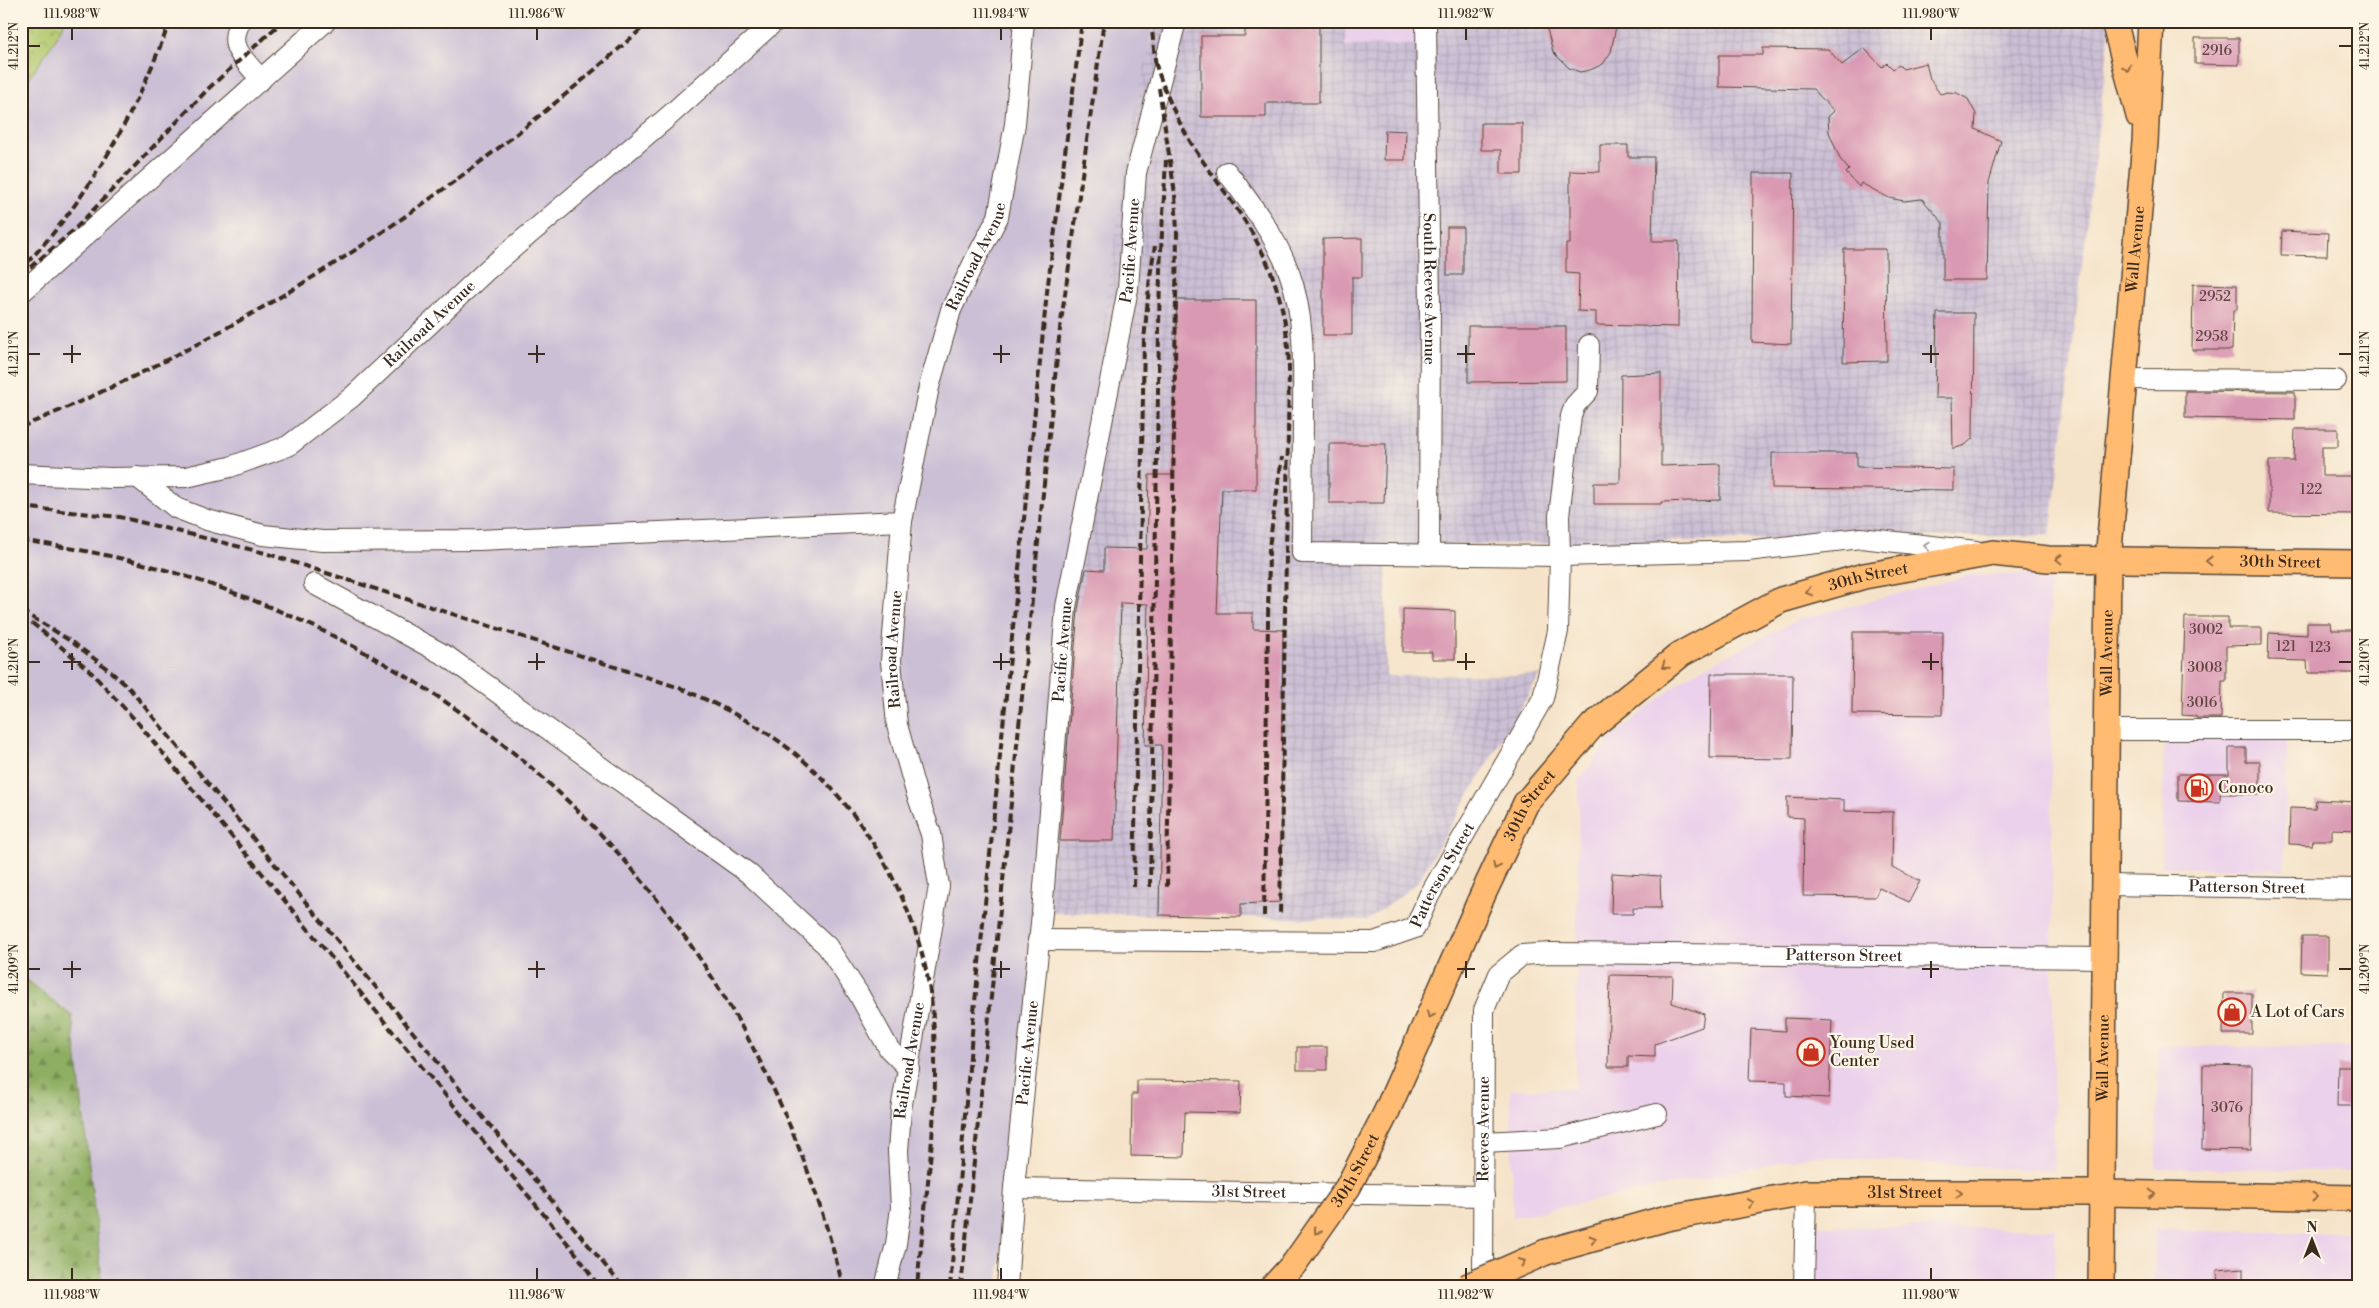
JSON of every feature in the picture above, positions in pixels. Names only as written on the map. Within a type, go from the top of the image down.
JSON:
[{"type":"main road","points":[[2114,21],[2145,142]]},
{"type":"main road","name":"Wall Avenue","points":[[2101,1287],[2104,1193],[2108,560],[2145,142],[2151,21]]},
{"type":"main road","name":"30th Street","points":[[1273,1287],[1294,1264],[1348,1187],[1386,1113],[1484,892],[1526,803],[1592,726],[1681,654],[1781,600],[1864,576],[1993,554],[2048,559],[2358,563]]},
{"type":"main road","name":"31st Street","points":[[1466,1287],[1546,1252],[1667,1218],[1806,1193],[2104,1193],[2358,1198]]},
{"type":"street","points":[[241,21],[234,35],[235,47],[261,80]]},
{"type":"street","points":[[21,293],[326,21]]},
{"type":"street","name":"Railroad Avenue","points":[[21,474],[137,477],[186,476],[230,467],[288,446],[352,396],[487,270],[661,123],[775,21]]},
{"type":"street","name":"Railroad Avenue","points":[[885,1287],[896,1244],[901,1208],[898,1151],[902,1110],[939,886],[931,834],[916,792],[897,725],[891,661],[902,521],[929,387],[951,310],[972,264],[998,217],[1015,124],[1024,21]]},
{"type":"street","name":"Pacific Avenue","points":[[1007,1287],[1014,1188],[1038,940],[1066,607],[1128,289],[1136,173],[1176,21]]},
{"type":"street","name":"South Reeves Avenue","points":[[1426,21],[1430,306],[1429,555]]},
{"type":"street","name":"30th Street","points":[[1227,172],[1258,214],[1281,252],[1300,314],[1303,355],[1302,553],[1560,556],[1747,551],[1862,538],[1993,554]]},
{"type":"street","name":"Patterson Street","points":[[1038,940],[1374,942],[1415,928],[1429,896],[1543,698],[1558,631],[1559,516],[1571,416],[1575,405],[1588,391],[1589,345]]},
{"type":"street","points":[[2124,379],[2336,380]]},
{"type":"street","points":[[137,477],[176,508],[207,520],[263,535],[322,541],[479,540],[902,521]]},
{"type":"street","points":[[314,584],[448,657],[748,873],[827,946],[858,993],[889,1049],[909,1069]]},
{"type":"street","points":[[2107,730],[2358,730]]},
{"type":"street","name":"Patterson Street","points":[[2106,885],[2358,889]]},
{"type":"street","name":"Patterson Street","points":[[1499,974],[1522,955],[1550,953],[2106,958]]},
{"type":"street","name":"Reeves Avenue","points":[[1483,1287],[1484,1010],[1499,974]]},
{"type":"street","points":[[1484,1142],[1560,1138],[1657,1114]]},
{"type":"street","name":"31st Street","points":[[1014,1188],[1484,1196]]},
{"type":"street","points":[[1804,1287],[1806,1193]]},
{"type":"shaded area","points":[[65,21],[1154,21],[1136,106],[1110,268],[997,1287],[103,1287],[72,1016],[21,975],[21,90],[53,43]]},
{"type":"shaded area","points":[[1157,21],[1345,21],[1345,46],[1418,45],[1418,21],[2111,21],[2050,535],[1440,545],[1439,565],[1386,566],[1386,676],[1540,675],[1417,883],[1368,920],[1026,912],[1110,172]]},
{"type":"shaded area","points":[[1345,21],[1418,21],[1418,45],[1345,46]]},
{"type":"shaded area","points":[[2050,574],[2054,1171],[1812,1156],[1513,1217],[1510,1090],[1575,1088],[1579,780],[1612,737],[1689,675],[1800,619],[1972,575]]},
{"type":"shaded area","points":[[2164,730],[2288,732],[2284,870],[2162,867]]},
{"type":"shaded area","points":[[2158,1046],[2358,1047],[2358,1171],[2156,1168]]},
{"type":"shaded area","points":[[1818,1226],[2055,1229],[2055,1287],[1817,1287]]},
{"type":"shaded area","points":[[2155,1230],[2358,1233],[2358,1287],[2154,1287]]},
{"type":"green space","points":[[21,21],[65,21],[53,43],[21,90]]},
{"type":"green space","points":[[21,975],[72,1016],[103,1287],[21,1287]]},
{"type":"building","points":[[1245,21],[1319,21],[1319,103],[1266,103],[1266,117],[1201,117],[1201,36],[1245,36]]},
{"type":"building","points":[[1545,21],[1617,21],[1611,52],[1603,64],[1590,70],[1580,72],[1569,68],[1553,52]]},
{"type":"building","points":[[2195,38],[2239,38],[2239,65],[2195,64]]},
{"type":"building","points":[[1763,48],[1828,49],[1842,65],[1864,48],[1882,67],[1887,63],[1893,69],[1899,65],[1903,69],[1926,63],[1930,79],[1940,94],[1948,92],[1957,93],[1968,99],[1976,114],[1975,129],[2001,141],[1989,183],[1987,280],[1943,280],[1943,223],[1922,199],[1904,201],[1889,198],[1861,183],[1859,187],[1846,173],[1849,170],[1840,159],[1829,132],[1828,117],[1834,111],[1813,89],[1719,87],[1719,55],[1763,55]]},
{"type":"building","points":[[1481,123],[1522,123],[1522,174],[1501,174],[1501,150],[1481,150]]},
{"type":"building","points":[[1385,130],[1406,131],[1405,160],[1384,160]]},
{"type":"building","points":[[1600,145],[1628,145],[1628,157],[1654,157],[1652,241],[1679,241],[1678,327],[1596,325],[1596,312],[1578,311],[1579,274],[1566,273],[1566,244],[1570,244],[1570,171],[1600,172]]},
{"type":"building","points":[[1753,173],[1793,173],[1791,344],[1752,342]]},
{"type":"building","points":[[1447,227],[1463,227],[1463,275],[1447,275]]},
{"type":"building","points":[[2282,231],[2328,233],[2327,256],[2281,255]]},
{"type":"building","points":[[1362,238],[1362,277],[1352,277],[1352,335],[1323,335],[1323,239]]},
{"type":"building","points":[[1844,249],[1886,249],[1887,361],[1843,362]]},
{"type":"building","points":[[2193,284],[2237,285],[2237,310],[2233,310],[2232,350],[2192,350]]},
{"type":"building","points":[[1177,300],[1256,300],[1256,489],[1222,489],[1217,613],[1253,613],[1253,629],[1283,630],[1280,902],[1241,904],[1241,917],[1159,915],[1162,745],[1145,745],[1148,604],[1121,603],[1114,841],[1060,841],[1078,609],[1086,569],[1104,570],[1104,548],[1147,549],[1149,475],[1172,475]]},
{"type":"building","points":[[1937,313],[1974,313],[1973,438],[1965,445],[1953,449],[1952,398],[1935,398]]},
{"type":"building","points":[[1468,326],[1566,326],[1566,381],[1468,382]]},
{"type":"building","points":[[1661,373],[1661,466],[1720,464],[1720,500],[1661,502],[1661,504],[1594,504],[1594,483],[1620,483],[1621,375]]},
{"type":"building","points":[[2185,391],[2295,392],[2295,420],[2185,418]]},
{"type":"building","points":[[2295,429],[2338,429],[2338,447],[2322,447],[2322,476],[2353,476],[2353,492],[2358,492],[2358,514],[2269,513],[2269,461],[2294,461]]},
{"type":"building","points":[[1329,444],[1386,444],[1384,503],[1329,503]]},
{"type":"building","points":[[1772,453],[1857,453],[1857,467],[1954,469],[1954,490],[1772,488]]},
{"type":"building","points":[[1403,609],[1455,611],[1455,659],[1432,659],[1432,652],[1403,652]]},
{"type":"building","points":[[2185,617],[2228,617],[2228,628],[2262,628],[2262,645],[2226,646],[2226,681],[2222,681],[2221,718],[2196,718],[2196,716],[2182,715]]},
{"type":"building","points":[[2307,623],[2331,623],[2332,630],[2358,630],[2358,673],[2308,673],[2307,661],[2268,660],[2269,633],[2307,635]]},
{"type":"building","points":[[1853,632],[1943,632],[1942,715],[1852,714]]},
{"type":"building","points":[[1711,674],[1793,674],[1792,759],[1710,758]]},
{"type":"building","points":[[2229,748],[2246,748],[2246,762],[2260,762],[2260,794],[2220,794],[2220,802],[2178,801],[2178,774],[2229,774]]},
{"type":"building","points":[[1787,797],[1844,800],[1844,811],[1893,812],[1892,867],[1920,881],[1909,902],[1879,888],[1875,897],[1803,896],[1804,818],[1787,817]]},
{"type":"building","points":[[2316,800],[2358,802],[2358,830],[2332,829],[2332,840],[2313,840],[2312,845],[2289,844],[2290,808],[2315,809]]},
{"type":"building","points":[[1612,873],[1660,876],[1661,908],[1633,908],[1633,914],[1611,914]]},
{"type":"building","points":[[2302,936],[2328,936],[2328,973],[2301,972]]},
{"type":"building","points":[[1610,975],[1673,976],[1672,1003],[1704,1014],[1702,1027],[1655,1044],[1655,1057],[1628,1056],[1628,1067],[1608,1067]]},
{"type":"building","points":[[2224,993],[2252,993],[2252,1034],[2223,1034]]},
{"type":"building","points":[[1785,1018],[1832,1020],[1829,1098],[1786,1096],[1786,1082],[1749,1081],[1751,1029],[1785,1031]]},
{"type":"building","points":[[1297,1047],[1327,1047],[1327,1070],[1297,1070]]},
{"type":"building","points":[[2203,1065],[2252,1066],[2251,1150],[2202,1149]]},
{"type":"building","points":[[2338,1066],[2358,1066],[2358,1106],[2337,1106]]},
{"type":"building","points":[[1137,1080],[1241,1081],[1240,1113],[1185,1112],[1184,1157],[1131,1156],[1132,1094],[1137,1094]]},
{"type":"building","points":[[2243,1268],[2243,1287],[2218,1287],[2217,1270]]},
{"type":"railway","points":[[27,263],[72,209],[110,150],[143,87],[170,21]]},
{"type":"railway","points":[[21,275],[75,229],[209,88],[283,21]]},
{"type":"railway","points":[[21,427],[107,389],[191,347],[273,301],[353,251],[431,198],[506,142],[579,83],[650,21]]},
{"type":"railway","points":[[950,1287],[973,1022],[1047,292],[1082,21]]},
{"type":"railway","points":[[961,1287],[1060,329],[1104,21]]},
{"type":"railway","points":[[1151,21],[1156,68]]},
{"type":"railway","points":[[1155,62],[1172,108],[1183,130],[1237,209],[1259,246],[1273,276],[1285,324],[1289,373],[1280,916]]},
{"type":"railway","points":[[1159,88],[1175,194],[1177,232],[1167,888]]},
{"type":"railway","points":[[1150,887],[1160,269],[1166,160]]},
{"type":"railway","points":[[1134,887],[1144,341],[1150,276],[1155,246]]},
{"type":"railway","points":[[1264,916],[1269,547],[1282,457]]},
{"type":"railway","points":[[21,507],[120,517],[265,553],[680,688],[738,716],[766,732],[792,751],[819,775],[867,833],[903,900],[916,935],[926,971],[935,1042],[935,1077],[934,1112],[917,1287]]},
{"type":"railway","points":[[21,540],[97,553],[172,572],[296,618],[410,679],[513,752],[605,838],[684,936],[751,1044],[804,1161],[843,1287]]},
{"type":"railway","points":[[21,611],[78,647],[130,689],[623,1287]]},
{"type":"railway","points":[[32,623],[88,669],[138,723],[578,1256],[599,1287]]},
{"type":"place","name":"Conoco","points":[[2199,788]]},
{"type":"place","name":"A Lot of Cars","points":[[2232,1012]]},
{"type":"place","name":"Young Used Center","points":[[1811,1052]]}]
